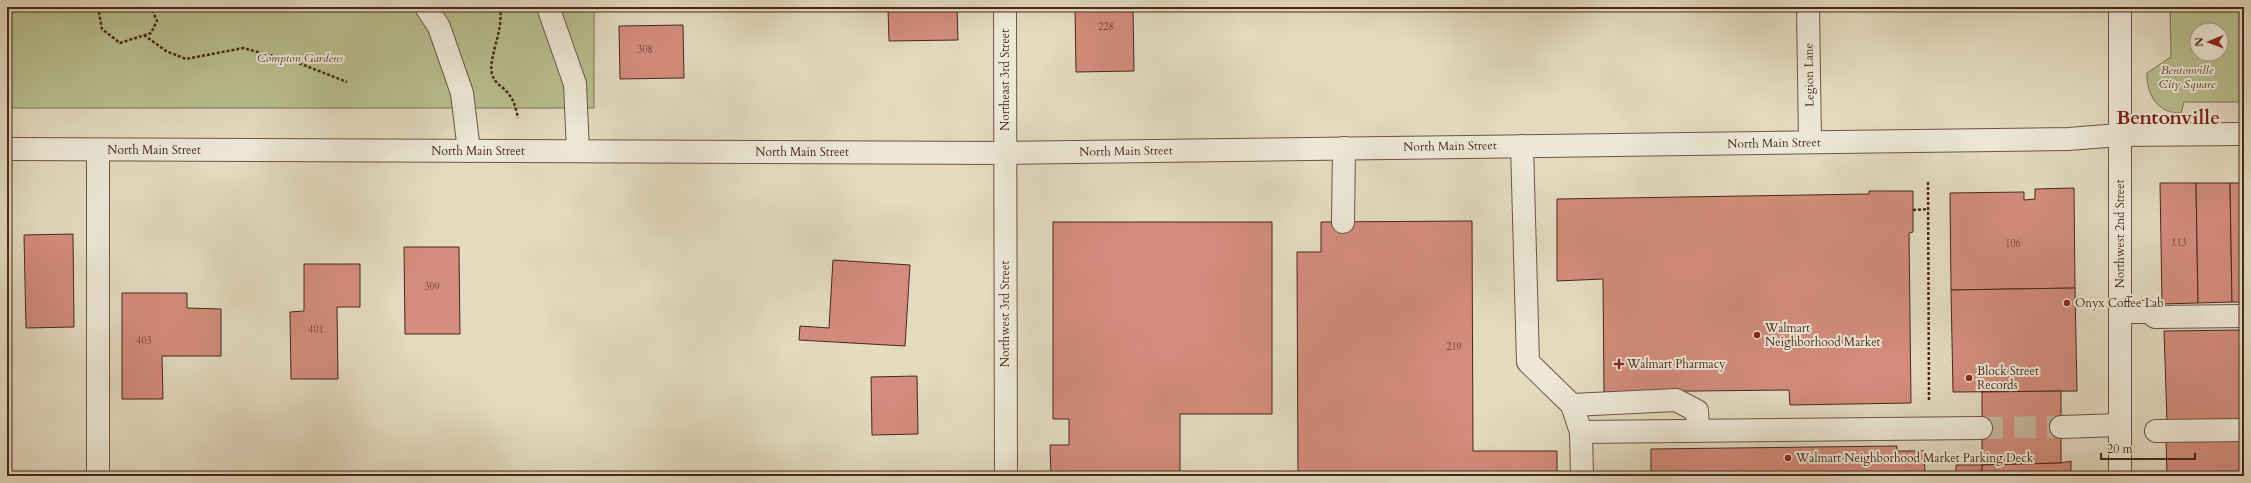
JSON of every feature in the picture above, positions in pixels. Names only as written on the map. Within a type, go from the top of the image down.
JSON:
[{"type":"street","points":[[426,7],[439,27],[462,93],[469,151]]},
{"type":"street","points":[[548,7],[575,84],[578,151]]},
{"type":"street","name":"Northeast 3rd Street","points":[[1005,7],[1005,153]]},
{"type":"street","name":"Legion Lane","points":[[1808,7],[1810,142]]},
{"type":"street","name":"Northwest 2nd Street","points":[[2120,7],[2120,476]]},
{"type":"street","name":"North Main Street","points":[[7,149],[1005,153],[2080,139],[2120,136],[2244,134]]},
{"type":"street","points":[[1522,146],[1528,362],[1572,405],[1581,432],[1582,476]]},
{"type":"street","points":[[1343,222],[1344,148]]},
{"type":"street","points":[[98,150],[98,476]]},
{"type":"street","name":"Northwest 3rd Street","points":[[1005,153],[1006,476]]},
{"type":"street","points":[[2120,312],[2244,316]]},
{"type":"street","points":[[1572,405],[1676,400],[1698,412],[1698,431]]},
{"type":"street","points":[[2061,427],[2120,425]]},
{"type":"street","points":[[1581,432],[1982,428]]},
{"type":"street","points":[[2156,431],[2244,430]]},
{"type":"path","points":[[98,7],[102,29],[120,43],[151,33],[157,21],[151,7]]},
{"type":"path","points":[[500,7],[502,19],[492,61],[492,74],[497,84],[507,92],[515,104],[518,118]]},
{"type":"path","points":[[144,35],[166,51],[186,59],[243,48],[296,62],[347,82]]},
{"type":"path","points":[[1928,182],[1929,428]]},
{"type":"path","points":[[1913,210],[1929,209]]},
{"type":"green space","name":"Compton Gardens","points":[[7,7],[594,7],[594,108],[7,108]]},
{"type":"green space","name":"Bentonville City Square","points":[[2170,7],[2244,7],[2244,102],[2184,102],[2181,113],[2166,110],[2155,101],[2151,95],[2147,81],[2147,73],[2171,57]]},
{"type":"building","points":[[888,7],[957,7],[958,40],[889,41]]},
{"type":"building","points":[[1075,7],[1133,7],[1134,71],[1076,72]]},
{"type":"building","points":[[683,25],[684,78],[620,79],[619,26]]},
{"type":"building","points":[[2160,183],[2196,183],[2198,303],[2162,304]]},
{"type":"building","points":[[2196,183],[2230,183],[2232,302],[2198,303]]},
{"type":"building","points":[[2230,183],[2244,183],[2244,302],[2232,302]]},
{"type":"building","points":[[2074,188],[2075,288],[1951,290],[1950,193],[2024,192],[2024,200],[2035,199],[2035,189]]},
{"type":"building","name":"Walmart Neighborhood Market","points":[[1869,191],[1913,191],[1913,232],[1909,233],[1911,403],[1790,405],[1789,390],[1604,392],[1603,279],[1557,281],[1557,199],[1869,194]]},
{"type":"building","points":[[1472,221],[1473,451],[1557,451],[1557,476],[1298,476],[1297,252],[1321,252],[1321,222]]},
{"type":"building","points":[[1053,222],[1272,222],[1272,414],[1180,414],[1180,476],[1051,476],[1050,445],[1069,445],[1069,419],[1053,419]]},
{"type":"building","points":[[73,234],[74,327],[26,328],[24,235]]},
{"type":"building","points":[[404,247],[459,247],[460,334],[405,334]]},
{"type":"building","points":[[833,260],[910,265],[905,346],[799,340],[800,326],[829,328]]},
{"type":"building","points":[[304,264],[360,264],[360,307],[337,307],[338,379],[291,379],[290,312],[304,311]]},
{"type":"building","points":[[2075,288],[2077,391],[1953,392],[1951,290]]},
{"type":"building","points":[[122,293],[187,293],[187,308],[221,309],[221,356],[162,356],[163,399],[122,399]]},
{"type":"building","points":[[2244,330],[2244,420],[2167,421],[2164,331]]},
{"type":"building","points":[[917,376],[918,434],[872,435],[871,377]]},
{"type":"building","points":[[2061,391],[2061,463],[1982,465],[1982,392]]},
{"type":"building","points":[[2244,439],[2244,476],[2167,476],[2166,440]]},
{"type":"building","name":"Walmart Neighborhood Market Parking Deck","points":[[1897,446],[1897,451],[1924,451],[1925,474],[1956,474],[1956,465],[1982,465],[1982,476],[1651,476],[1651,449]]},
{"type":"building","points":[[2071,461],[2071,476],[1982,476],[1982,465],[2061,463]]},
{"type":"tunnel","points":[[1981,428],[2061,427]]},
{"type":"place","name":"Onyx Coffee Lab","points":[[2067,303]]},
{"type":"place","name":"Walmart Neighborhood Market","points":[[1757,335]]},
{"type":"place","name":"Walmart Pharmacy","points":[[1619,364]]},
{"type":"place","name":"Block Street Records","points":[[1969,378]]},
{"type":"place","name":"Walmart Neighborhood Market Parking Deck","points":[[1788,458]]},
{"type":"district","name":"Bentonville","points":[[2168,117]]}]
